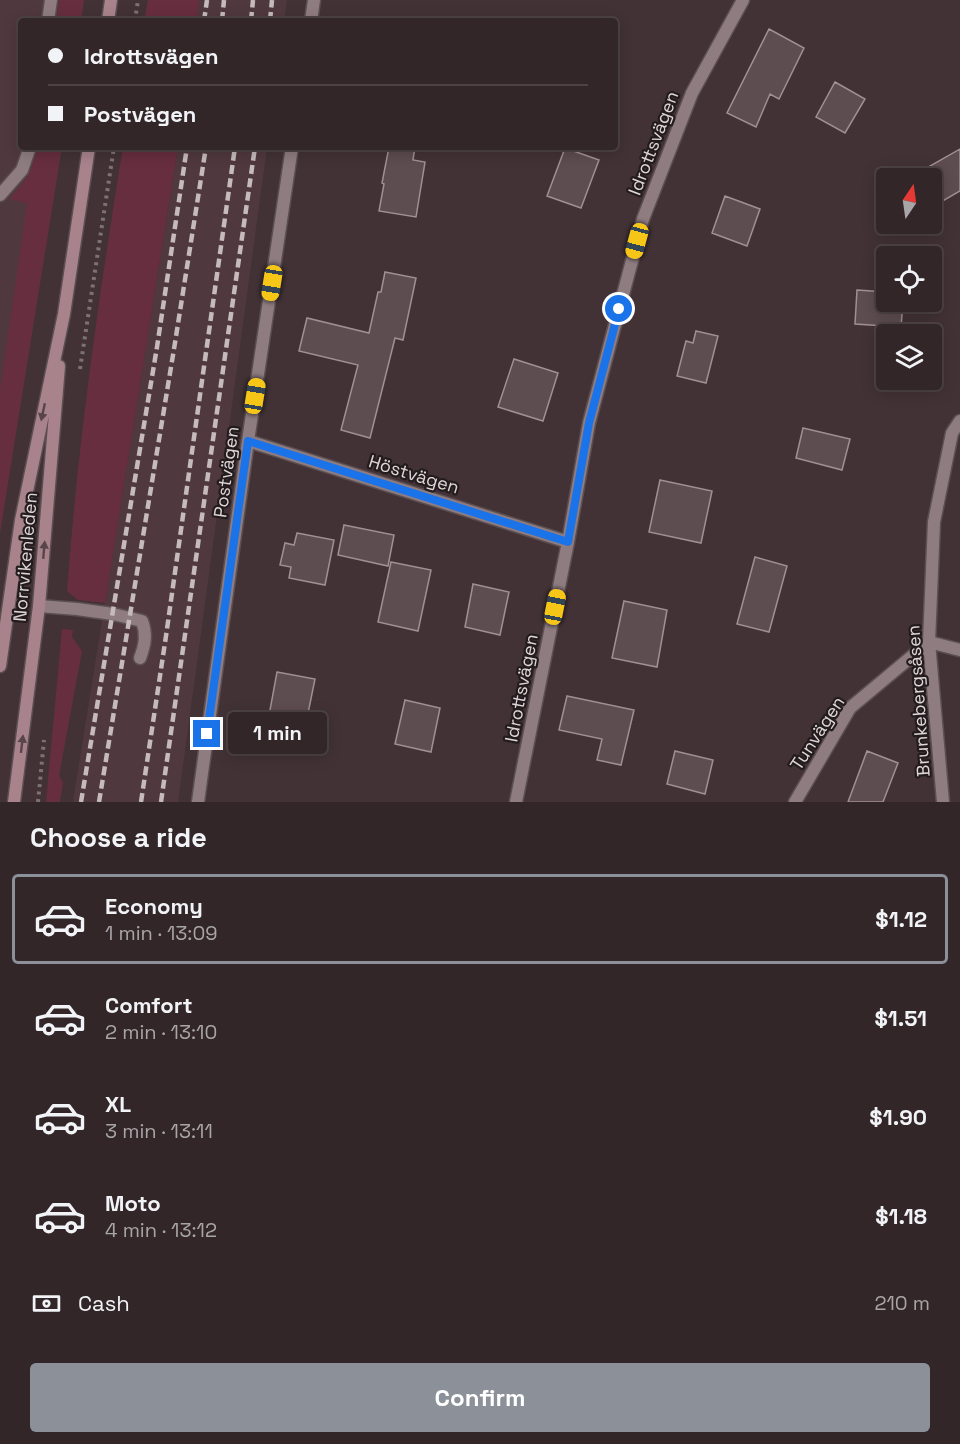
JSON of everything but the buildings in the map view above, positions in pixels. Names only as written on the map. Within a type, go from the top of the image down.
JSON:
[{"type":"main road","points":[[108,18],[111,0]]},
{"type":"main road","name":"Norrvikenleden","points":[[0,666],[21,520],[63,314],[89,150]]},
{"type":"main road","name":"Norrvikenleden","points":[[14,802],[39,606],[63,314]]},
{"type":"street","points":[[48,18],[51,0]]},
{"type":"street","points":[[311,18],[314,0]]},
{"type":"street","name":"Idrottsvägen","points":[[516,802],[568,542],[589,423],[643,219],[692,93],[743,0]]},
{"type":"street","points":[[0,195],[22,170],[29,150]]},
{"type":"street","name":"Postvägen","points":[[198,802],[292,150]]},
{"type":"street","name":"Brunkebergsåsen","points":[[943,802],[929,642],[934,522],[952,433],[960,421]]},
{"type":"street","name":"Höstvägen","points":[[248,441],[568,542]]},
{"type":"street","points":[[39,606],[113,614],[142,621],[146,636],[140,658]]},
{"type":"street","points":[[929,642],[960,650]]},
{"type":"street","name":"Tunvägen","points":[[795,802],[850,708],[929,642]]},
{"type":"path","points":[[135,18],[138,0]]},
{"type":"shaded area","points":[[0,0],[58,0],[56,18],[18,18],[18,150],[40,150],[0,461]]},
{"type":"shaded area","points":[[59,0],[84,0],[81,18],[56,18]]},
{"type":"shaded area","points":[[148,0],[199,0],[197,18],[145,18]]},
{"type":"shaded area","points":[[199,0],[287,0],[284,18],[197,18]]},
{"type":"shaded area","points":[[35,150],[62,150],[0,533],[0,390],[27,203],[10,199],[28,175]]},
{"type":"shaded area","points":[[123,150],[178,150],[105,603],[78,600],[67,591],[77,479]]},
{"type":"shaded area","points":[[178,150],[267,150],[178,802],[73,802]]},
{"type":"shaded area","points":[[62,629],[73,630],[72,637],[82,651],[59,776],[63,782],[60,802],[46,802]]},
{"type":"railway","points":[[204,18],[207,0]]},
{"type":"railway","points":[[222,18],[224,0]]},
{"type":"railway","points":[[251,18],[253,0]]},
{"type":"railway","points":[[270,18],[272,0]]},
{"type":"railway","points":[[81,802],[157,347],[187,150]]},
{"type":"railway","points":[[99,802],[206,150]]},
{"type":"railway","points":[[141,802],[235,150]]},
{"type":"railway","points":[[161,802],[255,150]]},
{"type":"route","points":[[207,734],[248,441],[568,542],[589,423],[619,309]]}]
